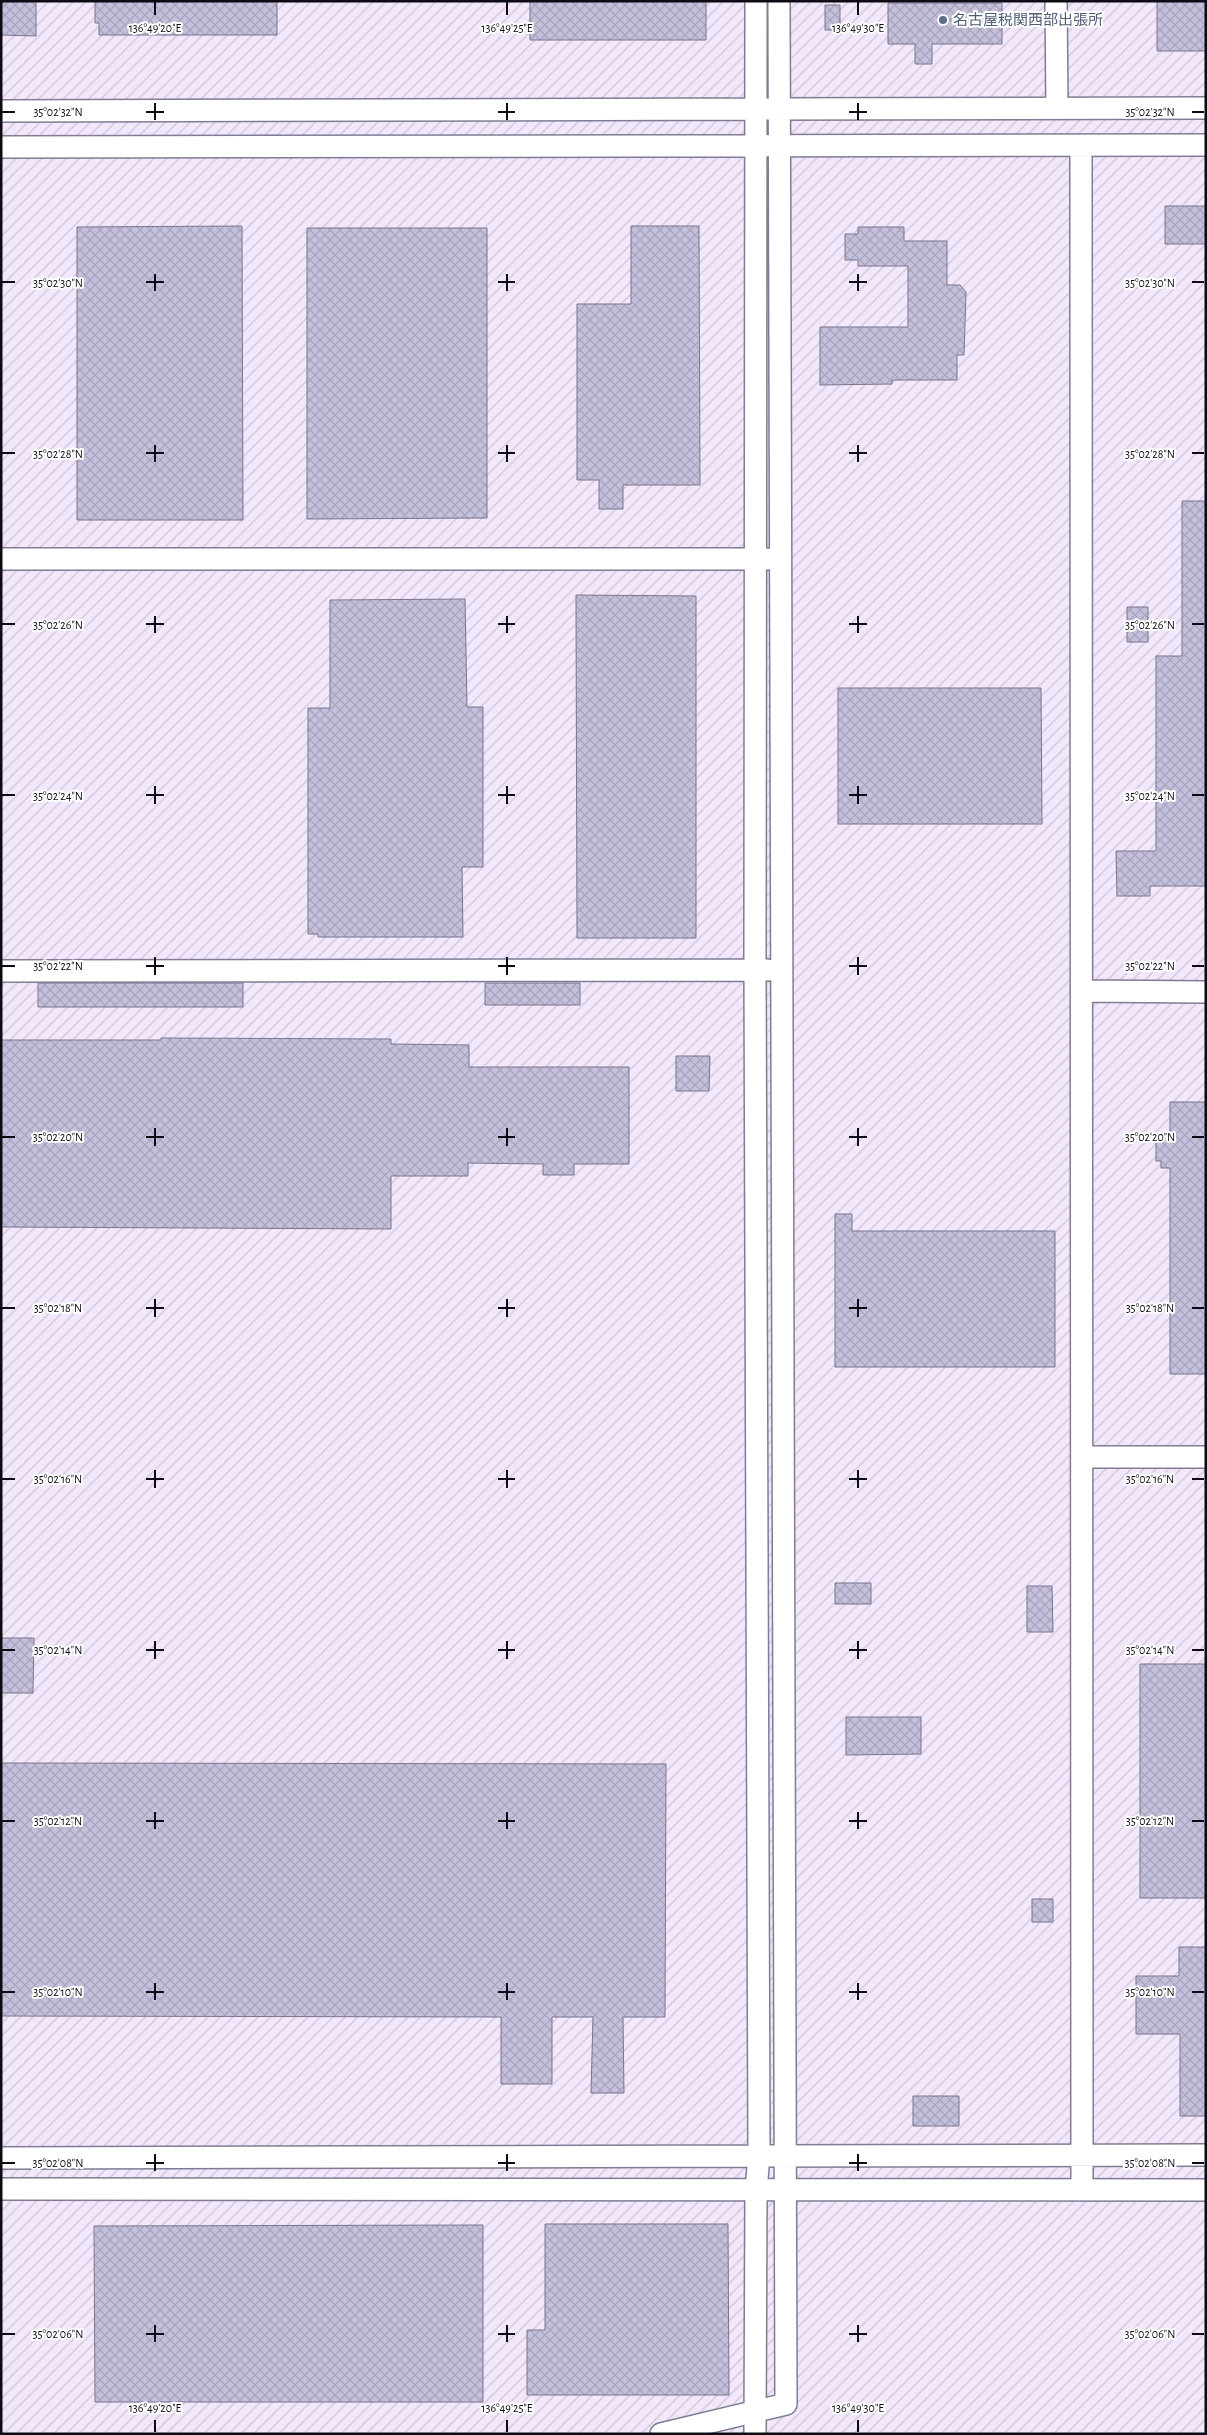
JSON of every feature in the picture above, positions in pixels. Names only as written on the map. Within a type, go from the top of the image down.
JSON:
[{"type":"street","points":[[755,2434],[756,2190],[759,2156],[755,970],[756,1]]},
{"type":"street","points":[[661,2434],[786,2404],[779,1]]},
{"type":"street","points":[[1056,1],[1057,108]]},
{"type":"street","points":[[1,111],[1206,108]]},
{"type":"street","points":[[1,147],[1206,145]]},
{"type":"street","points":[[1082,146],[1082,2189]]},
{"type":"street","points":[[1,559],[780,559]]},
{"type":"street","points":[[1,971],[782,969]]},
{"type":"street","points":[[1083,991],[1206,992]]},
{"type":"street","points":[[1083,1457],[1206,1457]]},
{"type":"street","points":[[1,2158],[1206,2155]]},
{"type":"street","points":[[1,2190],[1206,2190]]},
{"type":"shaded area","points":[[1,1],[1206,1],[1206,2434],[1,2434]]},
{"type":"building","points":[[1,1],[36,1],[36,36],[1,35]]},
{"type":"building","points":[[95,1],[277,1],[277,35],[99,35],[99,23],[95,23]]},
{"type":"building","points":[[530,1],[706,1],[706,40],[530,40]]},
{"type":"building","points":[[1157,1],[1206,1],[1206,51],[1157,51]]},
{"type":"building","points":[[888,3],[1002,3],[1002,44],[932,44],[932,64],[915,64],[915,44],[888,44]]},
{"type":"building","points":[[825,5],[840,5],[840,30],[825,30]]},
{"type":"building","points":[[1165,206],[1206,206],[1206,244],[1165,244]]},
{"type":"building","points":[[242,226],[243,520],[77,520],[77,227]]},
{"type":"building","points":[[631,226],[699,226],[700,485],[623,485],[623,509],[599,509],[599,480],[577,480],[577,304],[631,304]]},
{"type":"building","points":[[858,227],[904,227],[904,241],[947,241],[947,285],[960,285],[966,292],[964,355],[957,355],[957,380],[892,380],[892,384],[820,385],[820,327],[908,327],[908,266],[858,266],[858,260],[845,260],[845,234],[858,234]]},
{"type":"building","points":[[307,228],[487,228],[487,518],[307,519]]},
{"type":"building","points":[[1182,501],[1206,501],[1206,886],[1150,886],[1150,896],[1117,896],[1116,851],[1156,851],[1156,656],[1182,656]]},
{"type":"building","points":[[576,595],[696,596],[696,938],[577,938]]},
{"type":"building","points":[[465,599],[467,707],[483,707],[483,867],[462,867],[463,937],[318,937],[318,934],[308,934],[308,708],[330,708],[330,600]]},
{"type":"building","points":[[1127,607],[1148,607],[1148,642],[1127,642]]},
{"type":"building","points":[[838,688],[1041,688],[1042,824],[838,824]]},
{"type":"building","points":[[38,983],[243,983],[243,1007],[38,1007]]},
{"type":"building","points":[[485,983],[580,983],[580,1005],[485,1005]]},
{"type":"building","points":[[161,1038],[391,1039],[391,1044],[469,1045],[469,1067],[629,1067],[629,1164],[574,1164],[574,1175],[543,1175],[543,1164],[468,1163],[468,1176],[391,1176],[391,1229],[1,1227],[1,1040],[161,1040]]},
{"type":"building","points":[[676,1056],[710,1056],[709,1091],[676,1091]]},
{"type":"building","points":[[1170,1102],[1206,1102],[1206,1374],[1170,1374],[1170,1168],[1161,1168],[1161,1161],[1156,1161],[1156,1134],[1170,1134]]},
{"type":"building","points":[[835,1214],[852,1214],[852,1231],[1055,1231],[1055,1367],[835,1367]]},
{"type":"building","points":[[835,1583],[871,1583],[871,1604],[835,1604]]},
{"type":"building","points":[[1027,1586],[1052,1586],[1053,1632],[1027,1632]]},
{"type":"building","points":[[1,1638],[34,1638],[33,1693],[1,1693]]},
{"type":"building","points":[[1140,1664],[1206,1664],[1206,1898],[1140,1898]]},
{"type":"building","points":[[846,1717],[921,1717],[921,1754],[846,1755]]},
{"type":"building","points":[[1,1763],[666,1764],[665,2017],[623,2017],[624,2093],[591,2093],[593,2017],[552,2017],[552,2084],[501,2084],[501,2017],[1,2016]]},
{"type":"building","points":[[1032,1899],[1053,1899],[1053,1922],[1032,1922]]},
{"type":"building","points":[[1179,1947],[1206,1947],[1206,2116],[1180,2116],[1180,2034],[1136,2034],[1136,1976],[1179,1976]]},
{"type":"building","points":[[913,2096],[959,2096],[959,2126],[913,2126]]},
{"type":"building","points":[[545,2224],[728,2224],[729,2395],[527,2395],[527,2330],[545,2330]]},
{"type":"building","points":[[483,2225],[483,2402],[95,2402],[94,2226]]},
{"type":"place","name":"名古屋税関西部出張所","points":[[943,20]]}]
